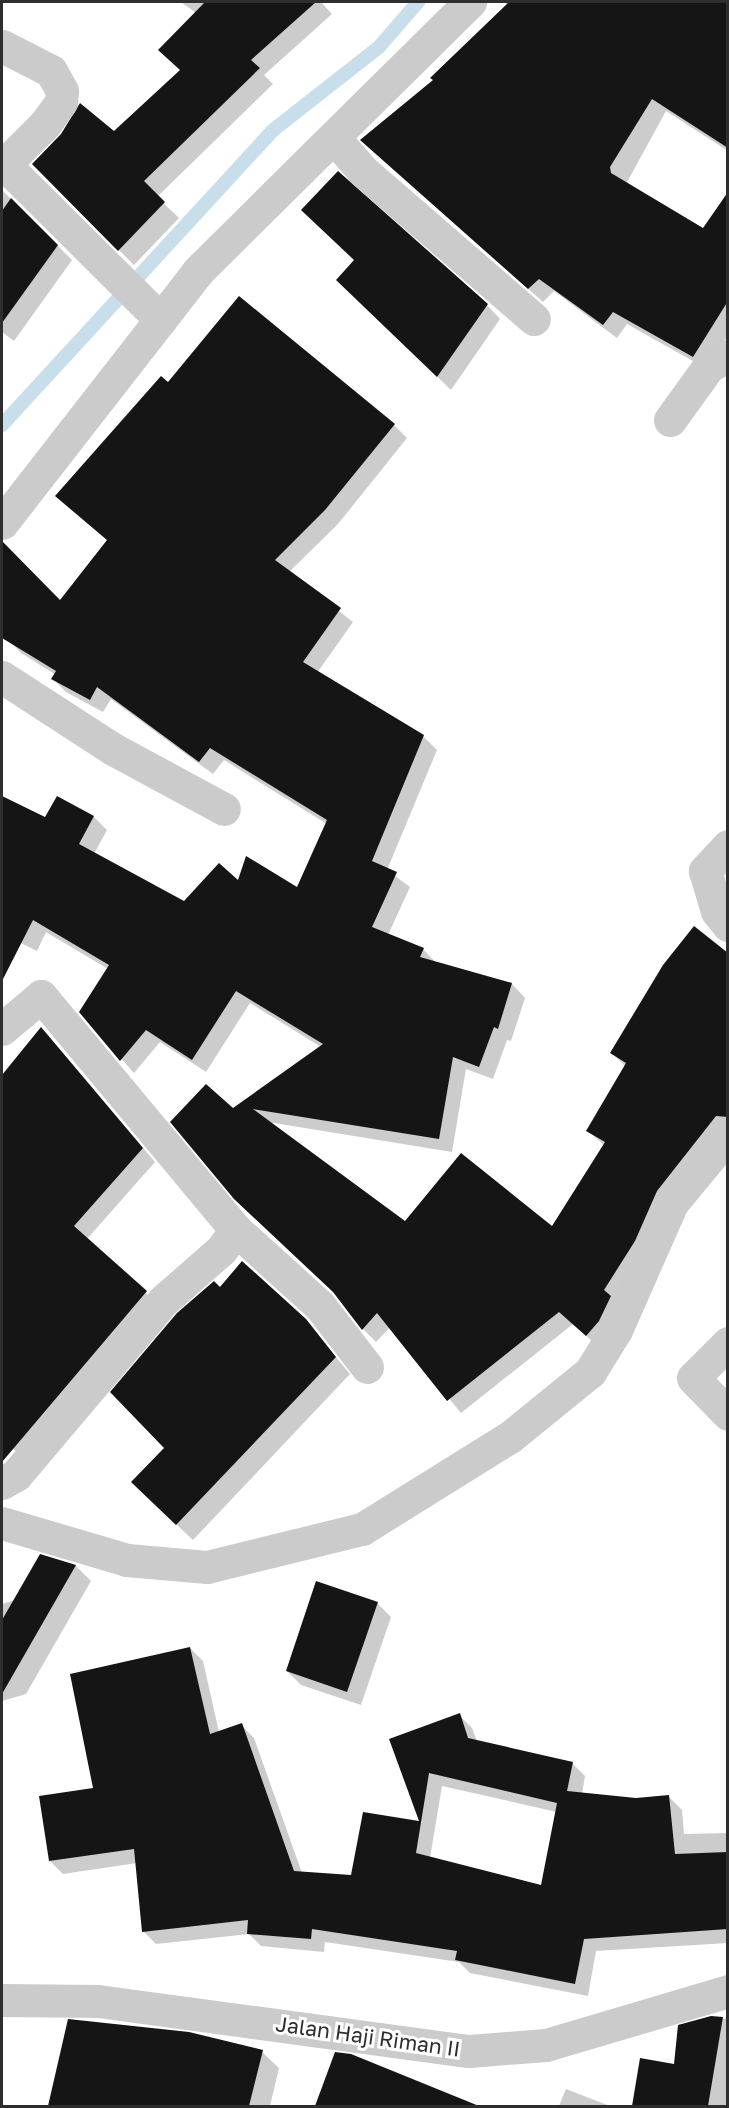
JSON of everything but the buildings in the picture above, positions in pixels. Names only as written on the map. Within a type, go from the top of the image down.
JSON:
[{"type":"street","points":[[2,523],[152,310],[198,271],[335,140],[470,2]]},
{"type":"street","points":[[2,46],[51,71],[62,90],[61,102],[46,123],[11,158],[11,171],[152,310]]},
{"type":"street","points":[[335,140],[363,171],[534,319]]},
{"type":"street","points":[[670,420],[709,366],[728,356]]},
{"type":"street","points":[[2,677],[113,749],[224,809]]},
{"type":"street","points":[[728,846],[705,871],[717,911],[728,925]]},
{"type":"street","points":[[2,1029],[41,996],[236,1230],[320,1306],[367,1367]]},
{"type":"street","points":[[2,1523],[127,1560],[207,1567],[362,1529],[510,1437],[590,1372],[616,1330],[672,1203],[728,1135]]},
{"type":"street","points":[[2,1483],[16,1475],[164,1300],[221,1250],[236,1230]]},
{"type":"street","points":[[728,1342],[693,1378],[728,1414]]},
{"type":"street","name":"Jalan Haji Riman II","points":[[2,2000],[98,2001],[469,2051],[546,2045],[728,1991]]},
{"type":"waterway","points":[[2,425],[272,131],[379,47],[418,2]]}]
